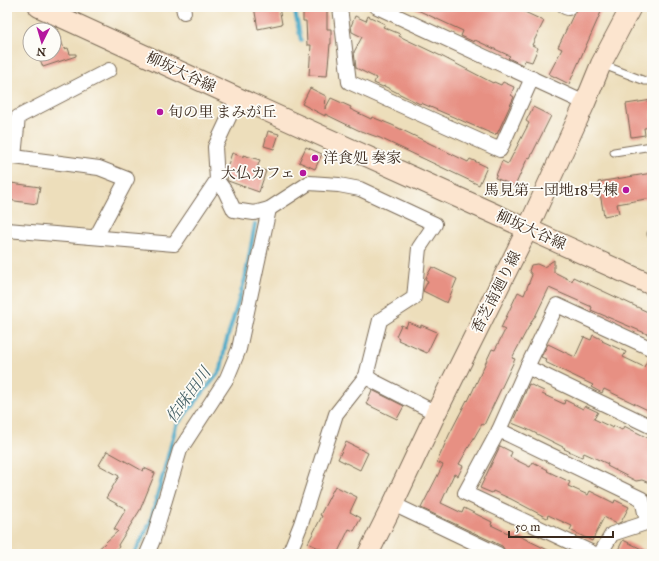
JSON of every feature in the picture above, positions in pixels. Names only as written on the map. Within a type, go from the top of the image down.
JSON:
[{"type":"street","name":"柳坂大谷線","points":[[39,7],[652,285]]},
{"type":"street","points":[[340,7],[349,82],[500,150],[532,78]]},
{"type":"street","points":[[377,7],[585,104]]},
{"type":"street","points":[[565,7],[569,7]]},
{"type":"street","name":"香芝南廻り線","points":[[368,554],[528,228],[585,104],[601,64],[631,7]]},
{"type":"street","points":[[96,238],[127,179],[99,168],[14,157],[18,117],[110,70]]},
{"type":"street","points":[[238,98],[215,147],[217,180],[225,191],[234,210],[254,213],[269,209],[309,184],[339,185],[360,189],[435,224],[419,248],[414,298],[380,320],[366,376],[336,414],[301,524],[289,554]]},
{"type":"street","points":[[7,230],[174,244],[217,180]]},
{"type":"street","points":[[147,554],[153,540],[180,450],[227,378],[239,349],[269,209]]},
{"type":"street","points":[[595,554],[465,493],[499,430],[527,367],[558,305],[652,349]]},
{"type":"street","points":[[527,367],[652,427]]},
{"type":"street","points":[[366,376],[436,413]]},
{"type":"street","points":[[499,430],[642,499],[650,521],[612,534],[600,554]]},
{"type":"street","points":[[393,504],[493,553]]},
{"type":"lane","points":[[601,64],[645,81],[652,81]]},
{"type":"lane","points":[[614,152],[652,146]]},
{"type":"building","points":[[254,7],[279,7],[282,24],[258,29]]},
{"type":"building","points":[[303,7],[327,7],[327,29],[331,29],[331,44],[327,76],[309,75],[311,45],[307,45],[306,21],[303,21]]},
{"type":"building","points":[[411,7],[514,7],[544,21],[532,45],[538,48],[532,62],[525,60],[523,65],[508,58],[510,56],[475,40],[474,42],[461,36],[463,31]]},
{"type":"building","points":[[577,7],[589,7],[601,12],[569,84],[549,74],[562,49],[558,47]]},
{"type":"building","points":[[355,16],[366,21],[368,16],[385,24],[383,27],[400,34],[399,36],[493,83],[494,82],[501,85],[503,82],[514,87],[511,95],[514,97],[497,134],[496,133],[495,135],[421,103],[420,104],[384,86],[383,87],[374,83],[376,78],[356,68],[354,52],[362,37],[352,32],[351,26]]},
{"type":"building","points":[[62,43],[64,49],[68,48],[70,54],[76,54],[76,56],[62,61]]},
{"type":"building","points":[[41,62],[58,62],[43,67]]},
{"type":"building","points":[[310,88],[326,96],[325,109],[331,98],[351,107],[350,109],[371,119],[372,117],[392,125],[468,162],[470,159],[487,167],[479,185],[380,138],[358,130],[325,114],[325,116],[302,104]]},
{"type":"building","points":[[652,100],[652,127],[644,128],[645,135],[631,137],[626,104]]},
{"type":"building","points":[[533,107],[551,116],[530,158],[528,157],[515,186],[495,178],[502,161],[508,164],[529,123],[526,121]]},
{"type":"building","points":[[268,131],[279,134],[274,149],[264,146]]},
{"type":"building","points":[[306,147],[322,154],[315,169],[299,162]]},
{"type":"building","points":[[232,153],[243,157],[243,155],[260,160],[257,168],[266,171],[259,192],[228,181],[228,176],[225,175],[225,173]]},
{"type":"building","name":"馬見第一団地18号棟","points":[[652,173],[652,198],[617,204],[619,213],[604,216],[598,182]]},
{"type":"building","points":[[11,183],[40,187],[37,204],[8,200]]},
{"type":"building","points":[[554,260],[554,272],[572,281],[573,277],[652,314],[652,336],[591,310],[592,307],[549,288],[512,358],[515,359],[484,425],[482,424],[459,464],[463,466],[458,476],[454,474],[441,503],[462,513],[464,508],[492,522],[491,525],[514,536],[515,534],[556,554],[510,554],[506,552],[502,546],[421,508],[443,465],[437,462],[449,435],[467,400],[468,401],[492,349],[495,350],[505,330],[501,328],[518,292],[524,295],[532,275],[529,271],[531,265],[537,264],[544,267]]},
{"type":"building","points":[[432,267],[457,279],[447,303],[423,291],[428,281],[425,279]]},
{"type":"building","points":[[408,322],[421,327],[421,325],[437,332],[427,353],[398,340],[399,338],[396,336],[401,325],[406,327]]},
{"type":"building","points":[[593,335],[603,340],[602,341],[626,352],[623,357],[644,367],[649,357],[652,357],[652,412],[604,389],[602,393],[591,387],[593,385],[545,362],[546,359],[541,357],[548,344],[575,357],[584,337],[591,340]]},
{"type":"building","points":[[529,384],[544,391],[542,394],[564,404],[565,400],[583,409],[585,406],[598,412],[594,419],[613,428],[614,426],[622,430],[624,426],[652,440],[652,484],[642,480],[636,481],[607,466],[608,464],[584,453],[582,457],[512,423]]},
{"type":"building","points":[[372,390],[404,406],[397,419],[366,404]]},
{"type":"building","points":[[346,442],[368,453],[360,470],[338,459]]},
{"type":"building","points":[[500,446],[512,452],[510,457],[530,467],[533,462],[548,470],[547,471],[570,482],[568,486],[588,495],[590,491],[614,503],[615,500],[629,507],[621,522],[617,524],[604,517],[592,541],[570,530],[572,526],[548,515],[547,518],[493,491],[492,493],[480,488]]},
{"type":"building","points":[[107,451],[143,471],[144,468],[155,473],[140,510],[118,545],[119,547],[111,554],[93,554],[118,531],[114,529],[126,509],[106,498],[119,476],[99,465]]},
{"type":"building","points":[[335,486],[357,497],[350,512],[361,518],[354,531],[349,529],[337,554],[331,554],[308,543]]},
{"type":"building","points":[[623,540],[652,554],[616,554]]},
{"type":"waterway","name":"佐味田川","points":[[294,7],[301,40]]},
{"type":"waterway","name":"佐味田川","points":[[134,554],[150,523],[176,426],[221,370],[225,346],[245,279],[255,224]]},
{"type":"place","name":"旬の里 まみが丘","points":[[160,112]]},
{"type":"place","name":"洋食処 奏家","points":[[315,158]]},
{"type":"place","name":"大仏カフェ","points":[[303,173]]},
{"type":"place","name":"馬見第一団地18号棟","points":[[626,190]]}]
